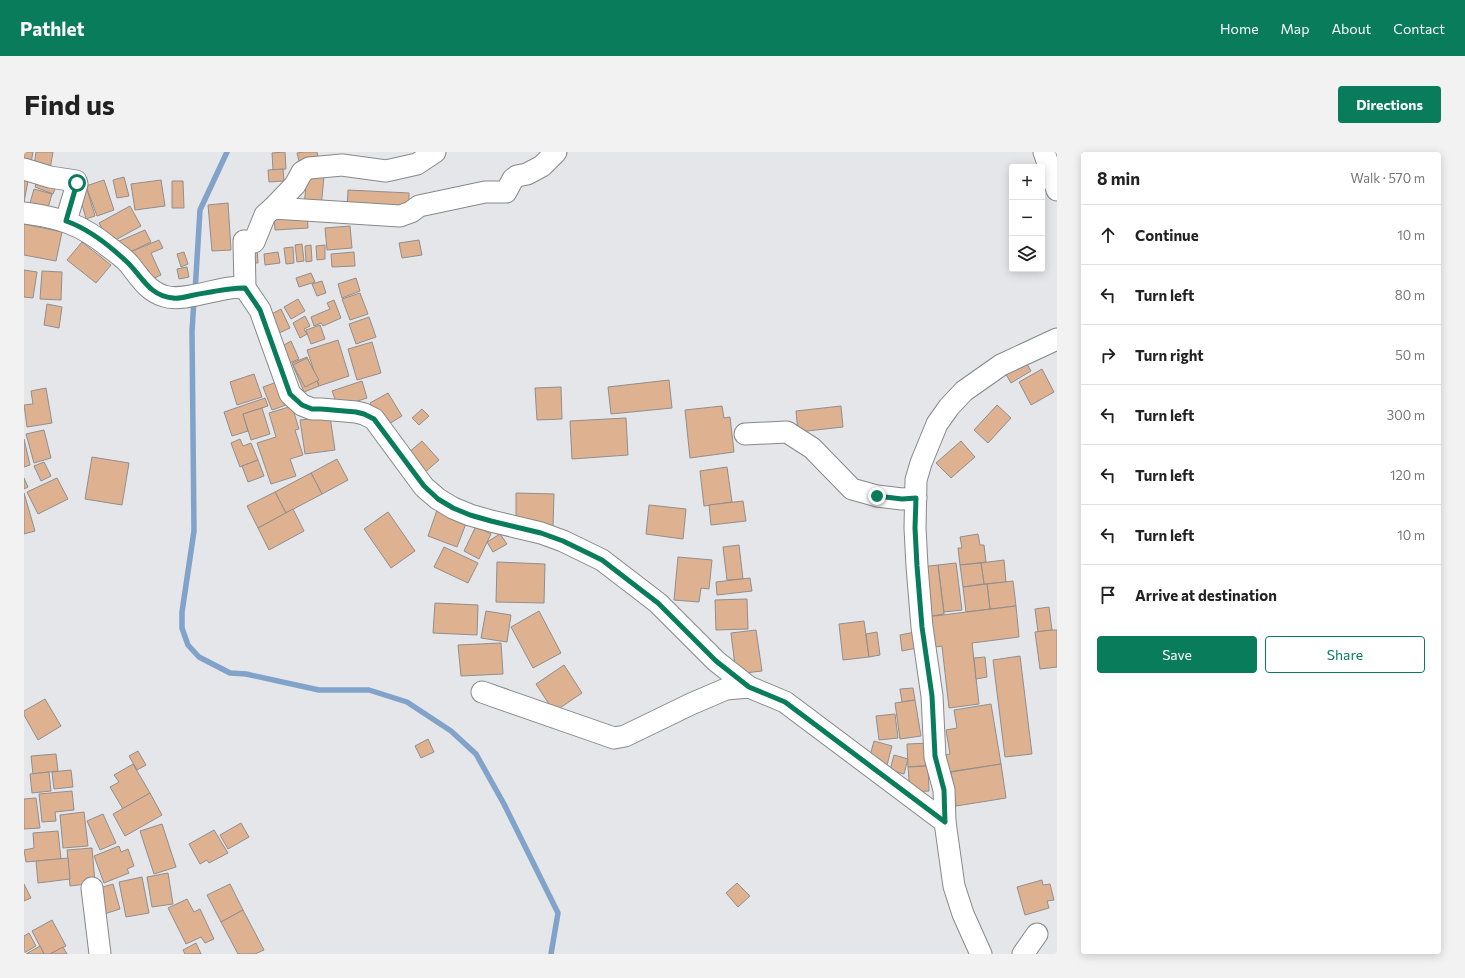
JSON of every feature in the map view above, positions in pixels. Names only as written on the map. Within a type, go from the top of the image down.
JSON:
[{"type":"street","points":[[238,288],[244,241],[254,242],[265,215],[295,185],[302,172],[310,168],[342,165],[386,170],[417,164],[435,152]]},
{"type":"street","points":[[273,208],[400,216],[411,212],[419,206],[485,192],[506,192],[513,178],[527,174],[542,166],[556,152]]},
{"type":"street","points":[[1044,152],[1057,190]]},
{"type":"street","points":[[24,169],[55,178],[76,181],[77,184],[66,221]]},
{"type":"street","points":[[24,213],[46,216],[79,226],[103,242],[128,263],[146,286],[153,292],[164,296],[174,299],[238,288]]},
{"type":"street","points":[[238,288],[260,310],[290,394],[302,405],[312,409],[356,412],[374,419],[424,486],[438,499],[453,508],[491,521],[518,526],[563,541],[602,560],[658,603],[716,661],[749,687],[785,702],[945,822]]},
{"type":"street","points":[[981,954],[963,914],[954,886],[945,822],[944,790],[935,756],[932,696],[922,627],[917,566],[915,528],[916,480],[921,463],[937,424],[949,407],[964,391],[1001,365],[1057,338]]},
{"type":"street","points":[[745,434],[787,432],[812,448],[852,488],[877,496],[902,499],[916,498]]},
{"type":"street","points":[[482,692],[614,738],[625,736],[726,689],[749,687]]},
{"type":"street","points":[[92,888],[100,954]]},
{"type":"street","points":[[1023,954],[1037,934]]},
{"type":"building","points":[[24,152],[33,152],[31,163],[24,162]]},
{"type":"building","points":[[36,152],[53,152],[50,169],[34,166]]},
{"type":"building","points":[[285,152],[286,169],[273,170],[272,153]]},
{"type":"building","points":[[317,152],[319,161],[300,165],[297,153]]},
{"type":"building","points":[[283,169],[284,181],[269,182],[268,170]]},
{"type":"building","points":[[24,175],[29,176],[24,202]]},
{"type":"building","points":[[39,175],[58,181],[53,194],[35,187]]},
{"type":"building","points":[[307,175],[324,176],[321,208],[304,206]]},
{"type":"building","points":[[124,177],[129,196],[117,198],[113,180]]},
{"type":"building","points":[[104,180],[114,210],[97,216],[86,186]]},
{"type":"building","points":[[161,180],[165,206],[135,210],[131,184]]},
{"type":"building","points":[[172,181],[183,181],[184,208],[172,208]]},
{"type":"building","points":[[86,186],[95,216],[86,219],[78,189]]},
{"type":"building","points":[[34,189],[52,194],[48,208],[30,203]]},
{"type":"building","points":[[348,190],[409,193],[409,208],[347,210]]},
{"type":"building","points":[[228,203],[231,250],[212,251],[208,205]]},
{"type":"building","points":[[130,206],[141,226],[110,243],[99,223]]},
{"type":"building","points":[[307,211],[308,228],[275,230],[274,213]]},
{"type":"building","points":[[24,224],[62,232],[56,261],[24,255]]},
{"type":"building","points":[[350,226],[352,248],[327,250],[325,228]]},
{"type":"building","points":[[145,230],[151,242],[130,252],[117,242]]},
{"type":"building","points":[[159,240],[163,248],[151,253],[161,275],[152,279],[148,270],[139,274],[130,252]]},
{"type":"building","points":[[419,240],[422,255],[402,258],[399,243]]},
{"type":"building","points":[[82,242],[111,265],[96,283],[67,260]]},
{"type":"building","points":[[302,244],[304,261],[297,262],[295,245]]},
{"type":"building","points":[[257,245],[258,263],[247,263]]},
{"type":"building","points":[[311,245],[312,261],[306,262],[305,246]]},
{"type":"building","points":[[325,245],[325,259],[317,260],[316,246]]},
{"type":"building","points":[[293,247],[294,263],[286,264],[284,248]]},
{"type":"building","points":[[184,252],[188,264],[181,267],[177,254]]},
{"type":"building","points":[[278,252],[280,263],[265,265],[264,254]]},
{"type":"building","points":[[354,252],[355,266],[332,267],[331,254]]},
{"type":"building","points":[[187,267],[189,277],[179,279],[177,269]]},
{"type":"building","points":[[24,270],[37,272],[33,298],[24,297]]},
{"type":"building","points":[[42,271],[62,272],[61,300],[40,299]]},
{"type":"building","points":[[311,273],[315,282],[299,287],[296,278]]},
{"type":"building","points":[[356,278],[360,291],[342,298],[338,284]]},
{"type":"building","points":[[322,281],[326,293],[317,296],[312,284]]},
{"type":"building","points":[[360,293],[368,314],[350,320],[342,299]]},
{"type":"building","points":[[298,299],[305,311],[291,319],[284,307]]},
{"type":"building","points":[[334,300],[341,318],[323,326],[321,323],[314,326],[311,317],[330,309],[327,303]]},
{"type":"building","points":[[47,304],[62,307],[59,328],[44,325]]},
{"type":"building","points":[[281,309],[290,328],[277,334],[268,316]]},
{"type":"building","points":[[305,316],[310,326],[304,329],[307,334],[300,338],[293,323]]},
{"type":"building","points":[[369,317],[376,337],[356,344],[349,324]]},
{"type":"building","points":[[320,325],[325,339],[311,344],[306,330]]},
{"type":"building","points":[[338,340],[349,376],[319,386],[307,350]]},
{"type":"building","points":[[291,341],[299,359],[287,364],[282,352],[286,350],[284,345]]},
{"type":"building","points":[[372,342],[381,373],[357,380],[348,349]]},
{"type":"building","points":[[307,357],[319,386],[304,392],[292,363]]},
{"type":"building","points":[[307,358],[319,380],[305,387],[293,365]]},
{"type":"building","points":[[1024,359],[1031,371],[1011,383],[1004,371]]},
{"type":"building","points":[[1042,369],[1054,392],[1031,405],[1019,382]]},
{"type":"building","points":[[254,374],[262,397],[237,405],[230,382]]},
{"type":"building","points":[[669,380],[672,408],[611,414],[608,387]]},
{"type":"building","points":[[280,381],[289,404],[272,410],[263,387]]},
{"type":"building","points":[[362,381],[367,398],[338,407],[332,391]]},
{"type":"building","points":[[561,387],[562,419],[537,420],[535,388]]},
{"type":"building","points":[[46,388],[52,423],[27,427],[24,405],[33,404],[31,391]]},
{"type":"building","points":[[388,393],[402,416],[384,427],[370,403]]},
{"type":"building","points":[[265,398],[268,406],[243,414],[248,431],[232,436],[224,412]]},
{"type":"building","points":[[997,405],[1011,418],[988,443],[974,430]]},
{"type":"building","points":[[292,406],[299,429],[295,430],[303,455],[290,459],[296,476],[271,484],[257,443],[276,437],[269,413]]},
{"type":"building","points":[[722,406],[724,418],[730,417],[734,452],[690,458],[685,410]]},
{"type":"building","points":[[841,406],[843,427],[798,432],[796,411]]},
{"type":"building","points":[[262,408],[270,434],[251,440],[243,414]]},
{"type":"building","points":[[422,409],[429,416],[419,425],[412,418]]},
{"type":"building","points":[[330,417],[335,450],[305,454],[300,420]]},
{"type":"building","points":[[626,418],[628,455],[572,459],[570,421]]},
{"type":"building","points":[[44,430],[51,458],[34,463],[26,434]]},
{"type":"building","points":[[24,439],[30,465],[24,467]]},
{"type":"building","points":[[240,439],[243,446],[251,443],[258,460],[240,467],[231,443]]},
{"type":"building","points":[[422,441],[439,460],[424,473],[407,454]]},
{"type":"building","points":[[961,441],[975,457],[951,478],[936,463]]},
{"type":"building","points":[[92,457],[129,463],[122,505],[85,499]]},
{"type":"building","points":[[337,459],[348,480],[322,494],[311,473]]},
{"type":"building","points":[[258,460],[264,476],[248,482],[242,466]]},
{"type":"building","points":[[44,462],[51,476],[41,481],[34,466]]},
{"type":"building","points":[[727,467],[732,502],[704,506],[700,471]]},
{"type":"building","points":[[311,473],[322,494],[286,513],[275,492]]},
{"type":"building","points":[[24,478],[28,487],[24,489]]},
{"type":"building","points":[[57,478],[68,499],[38,514],[27,492]]},
{"type":"building","points":[[275,492],[286,513],[258,528],[247,506]]},
{"type":"building","points":[[24,493],[35,531],[24,534]]},
{"type":"building","points":[[516,493],[554,494],[553,526],[516,525]]},
{"type":"building","points":[[743,501],[746,521],[711,525],[709,505]]},
{"type":"building","points":[[649,505],[686,509],[683,539],[646,534]]},
{"type":"building","points":[[293,509],[304,531],[269,550],[258,528]]},
{"type":"building","points":[[437,510],[467,521],[457,547],[428,536]]},
{"type":"building","points":[[388,512],[415,551],[391,568],[364,529]]},
{"type":"building","points":[[476,526],[491,534],[479,559],[464,551]]},
{"type":"building","points":[[500,534],[507,544],[493,552],[487,542]]},
{"type":"building","points":[[978,534],[980,545],[984,545],[986,562],[960,565],[958,548],[962,548],[960,537]]},
{"type":"building","points":[[739,545],[743,579],[727,580],[723,547]]},
{"type":"building","points":[[444,547],[478,563],[468,583],[434,567]]},
{"type":"building","points":[[678,557],[712,560],[709,589],[701,588],[699,602],[674,600]]},
{"type":"building","points":[[1004,560],[1006,582],[984,584],[981,563]]},
{"type":"building","points":[[497,562],[545,564],[544,603],[496,602]]},
{"type":"building","points":[[956,563],[962,610],[944,612],[938,565]]},
{"type":"building","points":[[981,563],[984,584],[963,587],[960,565]]},
{"type":"building","points":[[938,565],[944,614],[926,617],[920,567]]},
{"type":"building","points":[[750,578],[752,591],[717,595],[716,582]]},
{"type":"building","points":[[1013,581],[1016,606],[990,609],[987,584]]},
{"type":"building","points":[[987,584],[990,609],[966,612],[963,587]]},
{"type":"building","points":[[747,599],[748,629],[716,630],[715,600]]},
{"type":"building","points":[[435,603],[478,605],[477,635],[433,633]]},
{"type":"building","points":[[1016,606],[1019,637],[972,643],[979,704],[949,708],[942,646],[929,648],[926,617]]},
{"type":"building","points":[[1049,607],[1052,630],[1038,632],[1035,609]]},
{"type":"building","points":[[486,611],[511,615],[507,642],[481,638]]},
{"type":"building","points":[[539,611],[561,653],[533,668],[511,627]]},
{"type":"building","points":[[864,621],[869,657],[843,660],[839,624]]},
{"type":"building","points":[[756,630],[762,671],[736,674],[731,633]]},
{"type":"building","points":[[1057,630],[1057,667],[1040,669],[1035,632]]},
{"type":"building","points":[[877,632],[880,655],[869,657],[866,634]]},
{"type":"building","points":[[915,632],[917,648],[902,651],[900,635]]},
{"type":"building","points":[[501,643],[503,674],[461,676],[458,645]]},
{"type":"building","points":[[1020,656],[1032,754],[1005,757],[993,660]]},
{"type":"building","points":[[985,657],[987,677],[976,679],[974,658]]},
{"type":"building","points":[[564,665],[582,693],[554,712],[536,684]]},
{"type":"building","points":[[913,688],[915,700],[902,702],[900,689]]},
{"type":"building","points":[[45,699],[61,726],[38,740],[24,715],[24,711]]},
{"type":"building","points":[[915,700],[921,736],[900,739],[895,703]]},
{"type":"building","points":[[991,704],[1001,764],[942,773],[939,756],[950,754],[946,730],[957,728],[954,710]]},
{"type":"building","points":[[895,714],[898,738],[879,740],[876,716]]},
{"type":"building","points":[[428,739],[434,752],[421,758],[415,746]]},
{"type":"building","points":[[874,741],[892,746],[886,769],[868,763]]},
{"type":"building","points":[[931,743],[933,765],[908,767],[907,744]]},
{"type":"building","points":[[138,751],[146,765],[137,770],[129,756]]},
{"type":"building","points":[[56,754],[58,771],[33,774],[31,756]]},
{"type":"building","points":[[894,755],[908,759],[904,774],[890,770]]},
{"type":"building","points":[[133,764],[150,793],[123,809],[110,787],[119,782],[114,775]]},
{"type":"building","points":[[1001,764],[1006,798],[956,806],[951,772]]},
{"type":"building","points":[[928,766],[929,791],[910,792],[908,767]]},
{"type":"building","points":[[71,770],[73,787],[54,789],[52,772]]},
{"type":"building","points":[[49,772],[51,791],[32,793],[30,774]]},
{"type":"building","points":[[72,791],[74,810],[55,812],[56,821],[42,822],[39,794]]},
{"type":"building","points":[[150,793],[162,815],[125,836],[113,814]]},
{"type":"building","points":[[36,798],[40,828],[24,829],[24,799]]},
{"type":"building","points":[[84,812],[88,846],[63,848],[60,815]]},
{"type":"building","points":[[103,814],[116,843],[100,850],[87,821]]},
{"type":"building","points":[[241,823],[249,837],[228,849],[220,835]]},
{"type":"building","points":[[162,824],[176,867],[154,874],[140,831]]},
{"type":"building","points":[[214,830],[228,853],[209,863],[207,860],[200,864],[189,844]]},
{"type":"building","points":[[58,831],[61,859],[26,862],[24,850],[34,848],[33,833]]},
{"type":"building","points":[[119,846],[121,852],[128,849],[134,866],[127,869],[129,873],[104,883],[94,856]]},
{"type":"building","points":[[92,848],[95,883],[70,886],[67,850]]},
{"type":"building","points":[[68,858],[70,879],[38,883],[36,861]]},
{"type":"building","points":[[168,873],[173,904],[152,907],[147,877]]},
{"type":"building","points":[[142,877],[149,913],[126,917],[119,882]]},
{"type":"building","points":[[1042,880],[1043,885],[1050,884],[1054,900],[1047,901],[1049,908],[1025,915],[1017,887]]},
{"type":"building","points":[[737,883],[750,896],[738,907],[726,893]]},
{"type":"building","points":[[24,884],[31,898],[24,901]]},
{"type":"building","points":[[113,884],[120,909],[101,915],[93,890]]},
{"type":"building","points":[[230,884],[243,910],[221,922],[207,895]]},
{"type":"building","points":[[187,899],[194,912],[200,909],[214,939],[205,943],[201,937],[186,944],[168,908]]},
{"type":"building","points":[[243,910],[264,950],[255,954],[238,954],[221,922]]},
{"type":"building","points":[[52,920],[66,946],[50,954],[44,954],[32,931]]},
{"type":"building","points":[[29,933],[36,946],[24,953],[24,936]]},
{"type":"building","points":[[196,943],[201,954],[185,954],[183,950]]},
{"type":"building","points":[[40,946],[44,954],[26,954]]},
{"type":"building","points":[[63,947],[67,954],[50,954]]},
{"type":"waterway","points":[[195,292],[200,210],[227,152]]},
{"type":"waterway","points":[[194,300],[192,331],[194,531],[182,612],[182,628],[188,645],[199,657],[230,673],[246,674],[319,690],[369,690],[407,702],[451,731],[476,754],[504,804],[558,913],[551,954]]},
{"type":"route","points":[[77,183],[74,198],[66,221],[90,232],[118,254],[128,263],[146,286],[153,292],[174,299],[230,288],[245,288],[260,310],[290,394],[302,405],[312,409],[356,412],[374,419],[424,486],[438,499],[453,508],[491,521],[518,526],[541,533],[563,541],[602,560],[658,603],[716,661],[749,687],[785,702],[945,822],[944,790],[935,756],[932,696],[922,627],[915,528],[916,498],[902,499],[877,496]]}]
